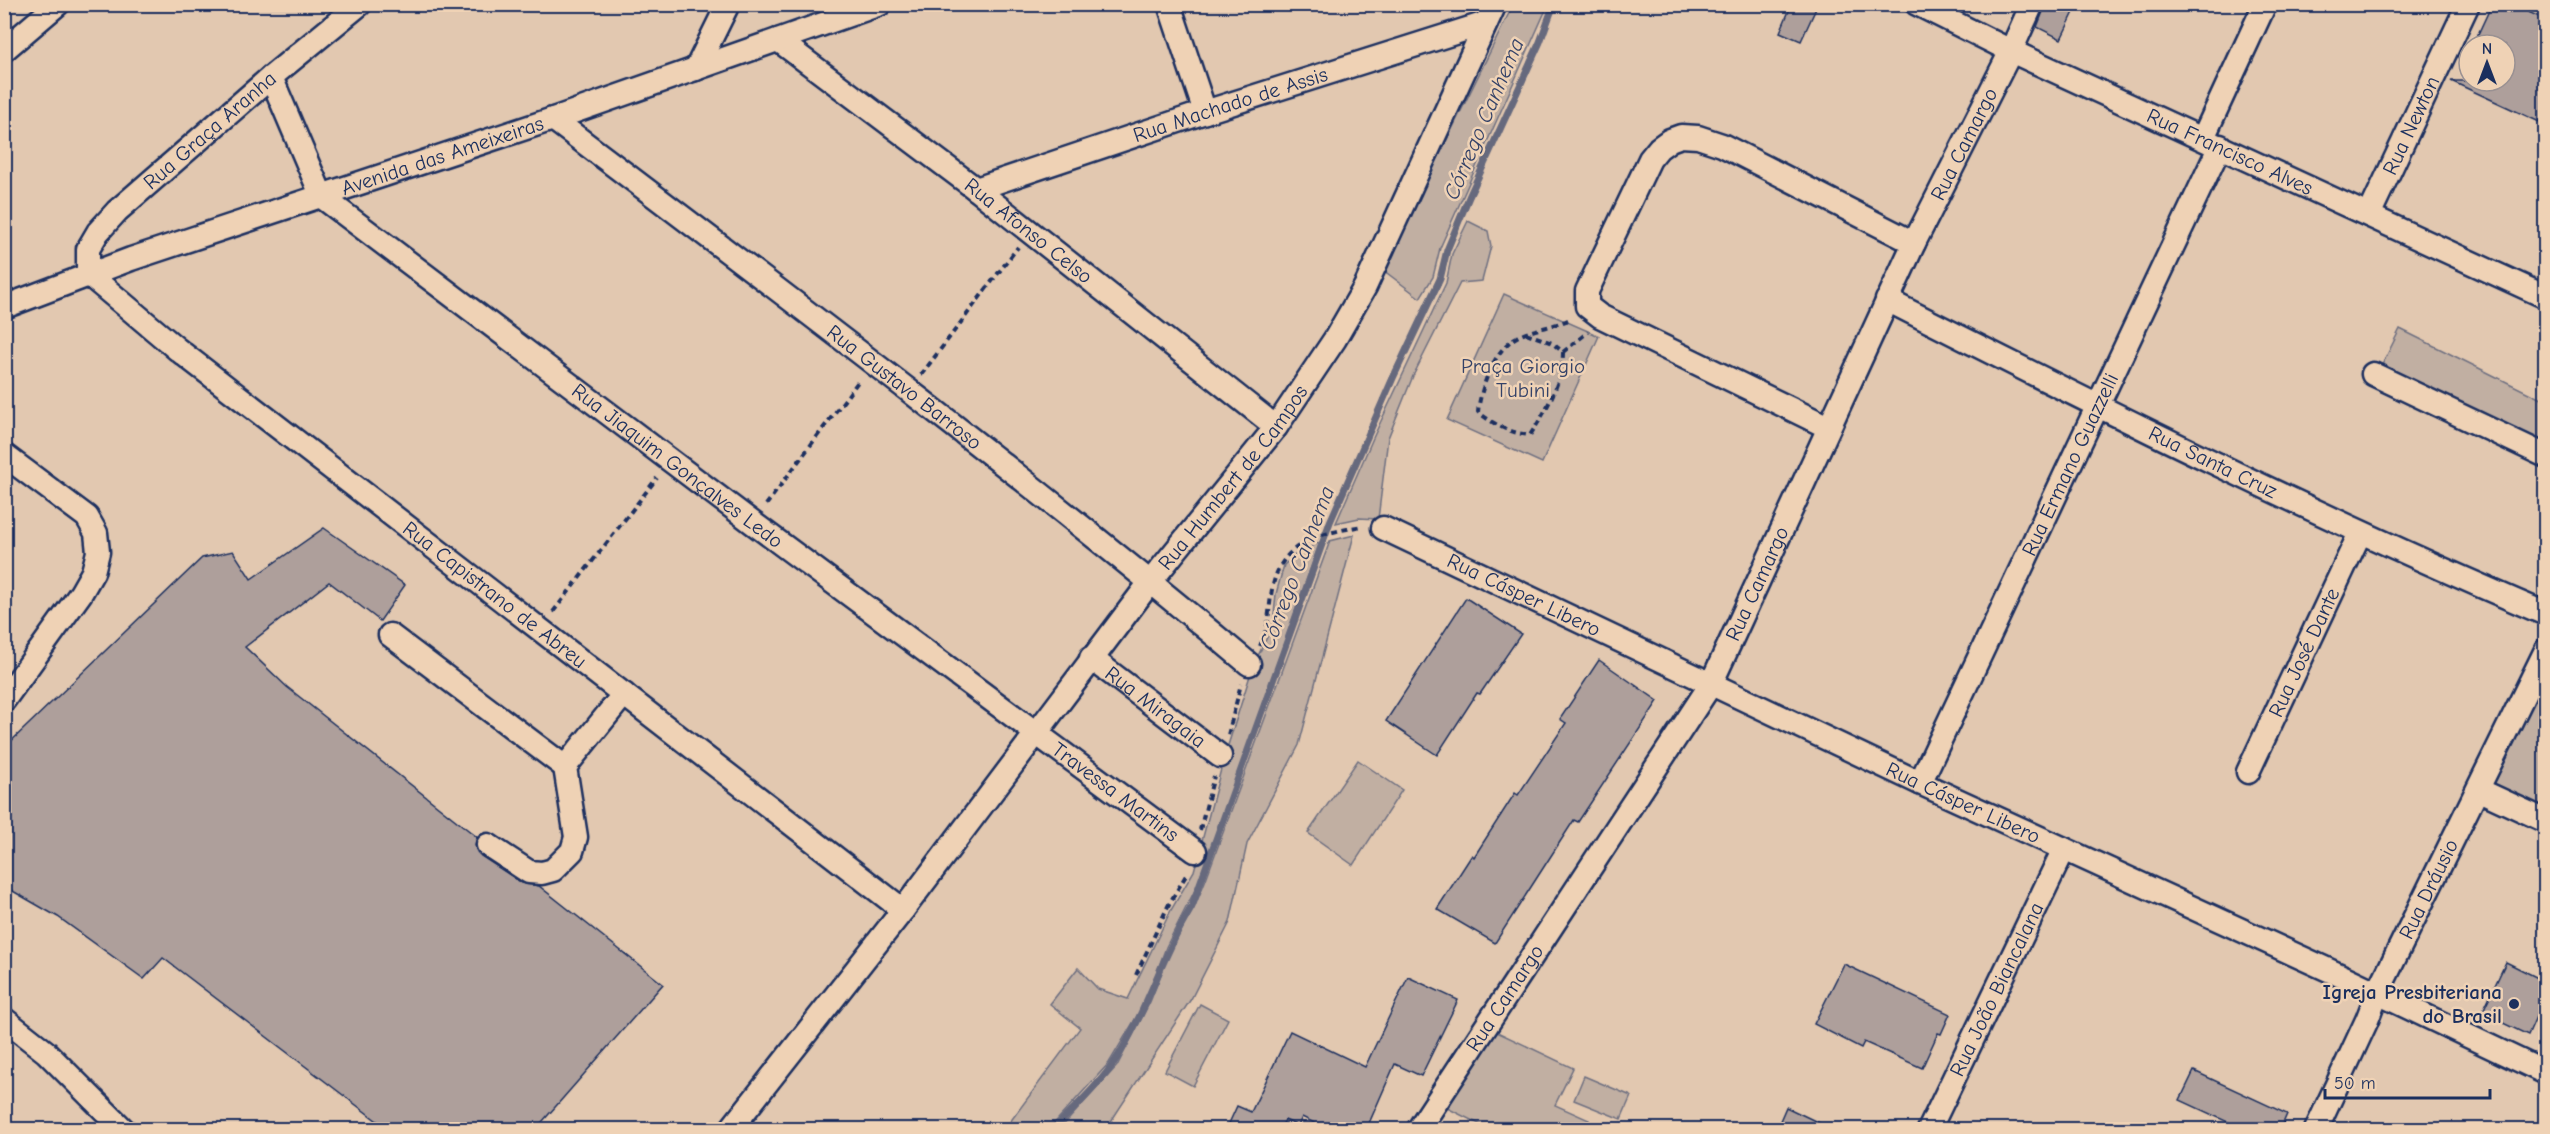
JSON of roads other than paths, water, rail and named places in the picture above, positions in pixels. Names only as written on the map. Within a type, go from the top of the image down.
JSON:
[{"type":"street","points":[[4,50],[58,4]]},
{"type":"street","name":"Rua Graça Aranha","points":[[88,274],[88,249],[98,232],[117,211],[271,77],[360,4]]},
{"type":"street","points":[[696,69],[728,4]]},
{"type":"street","name":"Avenida das Ameixeiras","points":[[4,307],[88,274],[553,119],[880,4]]},
{"type":"street","points":[[1169,4],[1205,112]]},
{"type":"street","name":"Rua Francisco Alves","points":[[1917,4],[2012,51],[2546,297]]},
{"type":"street","name":"Rua Camargo","points":[[1418,1130],[1711,684],[1887,300],[2012,51],[2032,4]]},
{"type":"street","name":"Rua Ermano Guazzelli","points":[[1920,783],[2099,407],[2212,142],[2265,4]]},
{"type":"street","name":"Rua Newton","points":[[2369,215],[2468,4]]},
{"type":"street","name":"Rua Machado de Assis","points":[[976,189],[1491,14]]},
{"type":"street","name":"Rua Humbert de Campos","points":[[730,1130],[903,910],[1150,581],[1276,427],[1335,339],[1365,287],[1491,14]]},
{"type":"street","name":"Rua Afonso Celso","points":[[777,40],[976,189],[1276,427]]},
{"type":"street","points":[[271,77],[322,197]]},
{"type":"street","name":"Rua Gustavo Barroso","points":[[553,119],[910,390],[1150,581],[1249,664]]},
{"type":"street","points":[[1828,427],[1593,311],[1587,291],[1650,159],[1670,140],[1681,136],[1698,137],[1722,145],[1914,243]]},
{"type":"street","name":"Rua Jiaquim Gonçalves Ledo","points":[[322,197],[1034,734]]},
{"type":"street","name":"Rua Capistrano de Abreu","points":[[88,274],[177,349],[903,910]]},
{"type":"street","name":"Rua Santa Cruz","points":[[1887,300],[2099,407],[2360,533],[2546,615]]},
{"type":"street","points":[[2373,374],[2546,456]]},
{"type":"street","points":[[4,455],[87,517],[96,533],[98,552],[93,572],[81,593],[4,700]]},
{"type":"street","name":"Rua Cásper Libero","points":[[1383,528],[1920,783],[2546,1073]]},
{"type":"street","name":"Rua José Dante","points":[[2248,772],[2360,533]]},
{"type":"street","points":[[390,635],[565,767],[576,837],[572,851],[553,870],[542,873],[529,872],[488,845]]},
{"type":"street","name":"Rua Dráusio","points":[[2316,1130],[2377,994],[2546,650]]},
{"type":"street","name":"Rua Miragaia","points":[[1091,658],[1220,756]]},
{"type":"street","points":[[565,767],[624,694]]},
{"type":"street","name":"Travessa Martins","points":[[1034,734],[1195,851]]},
{"type":"street","points":[[2479,790],[2546,821]]},
{"type":"street","name":"Rua João Biancalana","points":[[1929,1130],[2064,849]]},
{"type":"street","points":[[4,1019],[46,1052],[124,1130]]},
{"type":"waterway","name":"Córrego Canhema","points":[[1053,1130],[1107,1073],[1125,1045],[1171,945],[1192,906],[1330,522],[1393,378],[1440,279],[1447,250],[1540,42],[1554,4]]},
{"type":"place","name":"Igreja Presbiteriana do Brasil","points":[[2514,1004]]},
{"type":"park label","name":"Praça Giorgio Tubini","points":[[1523,378]]}]
